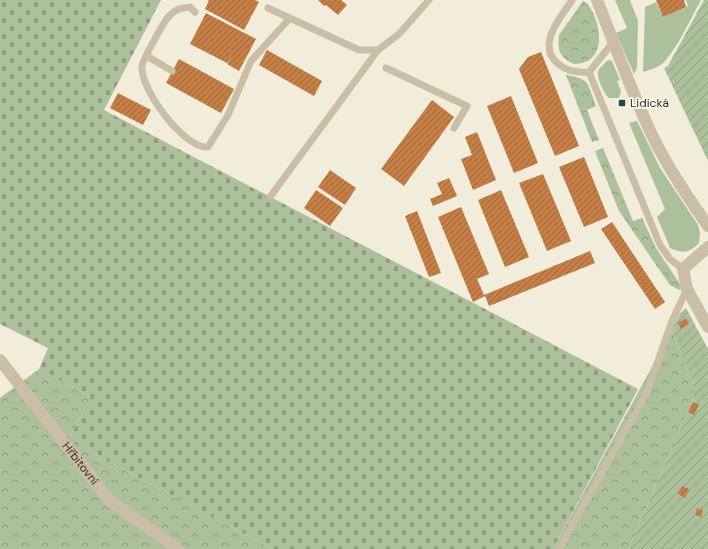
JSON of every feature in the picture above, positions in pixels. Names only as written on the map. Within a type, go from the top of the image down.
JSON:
[{"type":"street","points":[[597,0],[652,136],[674,175],[708,226]]},
{"type":"street","points":[[708,247],[683,269],[687,289],[708,327]]},
{"type":"street","name":"Hřbitovní","points":[[0,360],[109,500],[178,549]]},
{"type":"lane","points":[[270,197],[378,50],[399,34],[429,0]]},
{"type":"lane","points":[[572,0],[551,34],[550,52],[554,61],[563,68],[574,72],[589,72]]},
{"type":"lane","points":[[195,12],[190,7],[177,10],[169,15],[142,66],[146,84],[176,130],[201,148],[208,147],[231,109],[251,61],[290,18]]},
{"type":"lane","points":[[268,8],[359,50],[378,50]]},
{"type":"lane","points":[[589,72],[614,41]]},
{"type":"lane","points":[[147,56],[172,71]]},
{"type":"lane","points":[[386,68],[467,106],[454,128]]},
{"type":"lane","points":[[589,72],[660,245],[670,260],[683,269]]},
{"type":"lane","points":[[559,549],[647,392],[672,321],[687,289]]},
{"type":"green space","points":[[0,0],[161,0],[104,110],[638,389],[553,549],[273,549],[68,440],[91,397],[39,369],[48,348],[0,324]]},
{"type":"green space","points":[[615,0],[630,0],[638,21],[637,68],[634,74],[616,33],[627,28]]},
{"type":"green space","points":[[686,0],[701,0],[679,42],[663,63],[651,70],[643,72],[645,7],[656,2],[663,17],[688,6]]},
{"type":"green space","points":[[704,0],[708,0],[708,161],[664,68],[668,66]]},
{"type":"green space","points":[[583,1],[593,12],[599,33],[598,44],[595,54],[587,61],[574,64],[565,59],[560,53],[559,35]]},
{"type":"green space","points":[[608,60],[612,61],[620,80],[617,81],[621,91],[619,98],[609,98],[599,80],[599,69]]},
{"type":"green space","points":[[566,75],[580,78],[587,83],[596,106],[587,110],[599,140],[592,142]]},
{"type":"green space","points":[[637,121],[660,168],[698,225],[700,233],[699,243],[689,251],[682,252],[670,248],[657,217],[665,209],[629,123]]},
{"type":"green space","points":[[603,148],[633,221],[642,218],[656,248],[682,287],[679,290],[670,285],[619,211],[595,151]]},
{"type":"green space","points":[[686,308],[708,349],[708,549],[628,549],[694,398],[693,383],[672,330],[680,313]]},
{"type":"green space","points":[[672,330],[693,383],[694,398],[628,549],[553,549]]},
{"type":"green space","points":[[39,369],[91,397],[68,440],[273,549],[0,549],[0,398]]},
{"type":"building","points":[[209,0],[255,0],[259,2],[244,30],[205,9]]},
{"type":"building","points":[[318,0],[341,0],[347,5],[338,15]]},
{"type":"building","points":[[656,0],[684,0],[686,7],[663,17]]},
{"type":"building","points":[[206,13],[256,39],[239,71],[227,64],[233,53],[227,63],[190,44]]},
{"type":"building","points":[[267,50],[322,81],[314,96],[259,65]]},
{"type":"building","points":[[541,52],[579,146],[555,156],[519,69],[528,57]]},
{"type":"building","points":[[179,59],[234,89],[221,113],[166,83]]},
{"type":"building","points":[[118,93],[151,110],[143,125],[110,108]]},
{"type":"building","points":[[511,96],[538,163],[514,173],[487,106]]},
{"type":"building","points":[[432,100],[454,117],[404,186],[381,169]]},
{"type":"building","points":[[477,132],[496,180],[473,190],[461,159],[472,155],[465,137]]},
{"type":"building","points":[[584,157],[608,217],[584,227],[559,167]]},
{"type":"building","points":[[330,170],[356,188],[345,205],[318,187]]},
{"type":"building","points":[[543,174],[571,241],[547,251],[519,183]]},
{"type":"building","points":[[449,178],[457,196],[433,206],[430,199],[442,194],[437,183]]},
{"type":"building","points":[[316,190],[343,208],[330,226],[304,208]]},
{"type":"building","points":[[501,190],[529,257],[505,267],[478,200]]},
{"type":"building","points":[[461,207],[489,274],[477,279],[484,295],[590,251],[595,263],[489,306],[485,296],[473,302],[438,217]]},
{"type":"building","points":[[417,211],[441,273],[429,277],[405,216]]},
{"type":"building","points":[[612,222],[665,302],[655,309],[601,229]]},
{"type":"building","points":[[686,318],[689,324],[681,329],[678,323]]},
{"type":"building","points":[[693,402],[699,405],[694,415],[688,412]]},
{"type":"building","points":[[682,486],[689,489],[685,498],[678,494]]},
{"type":"building","points":[[697,508],[703,510],[701,517],[695,515]]},
{"type":"place","name":"Lidická","points":[[622,103]]}]
